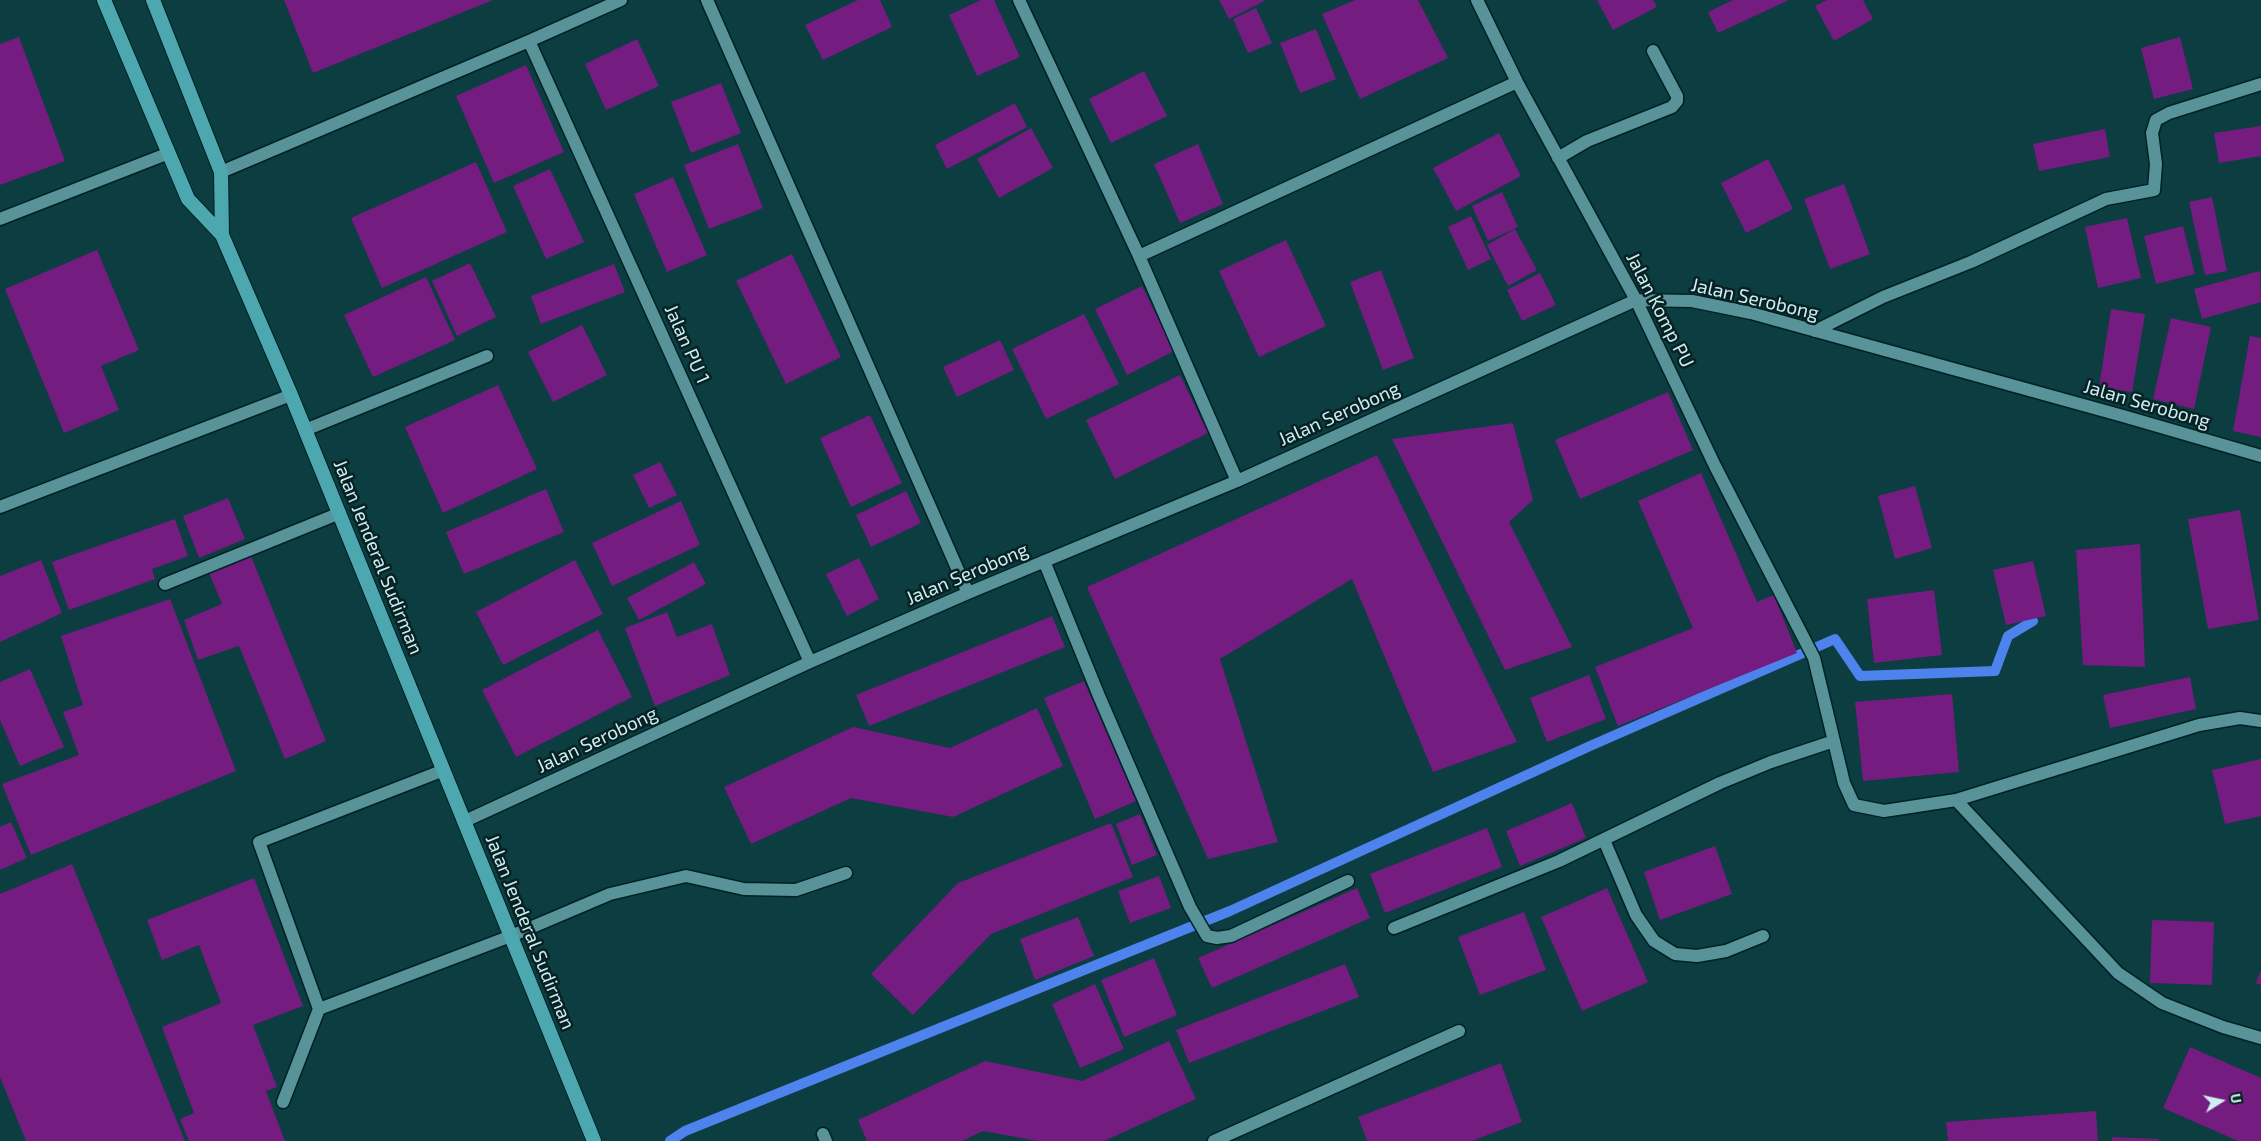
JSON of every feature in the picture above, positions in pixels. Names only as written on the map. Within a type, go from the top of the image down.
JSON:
[{"type":"highway","points":[[153,0],[221,172],[222,235]]},
{"type":"highway","name":"Jalan Jenderal Sudirman","points":[[108,1],[188,198],[222,235],[292,395],[594,1141]]},
{"type":"street","points":[[221,172],[529,42],[621,0]]},
{"type":"street","points":[[707,0],[968,593]]},
{"type":"street","points":[[1019,0],[1139,256],[1237,481]]},
{"type":"street","name":"Jalan Komp PU","points":[[1477,0],[1517,82],[1636,300],[1715,466],[1814,658],[1844,783],[1854,805],[1884,811],[1956,800]]},
{"type":"street","name":"Jalan PU 1","points":[[529,42],[810,662]]},
{"type":"street","points":[[1558,158],[1587,141],[1672,107],[1677,101],[1677,96],[1653,51]]},
{"type":"street","points":[[1139,256],[1517,82]]},
{"type":"street","points":[[1815,331],[1883,297],[1971,262],[2106,198],[2154,190],[2156,164],[2152,133],[2156,120],[2169,113],[2261,84]]},
{"type":"street","points":[[0,219],[169,153]]},
{"type":"street","name":"Jalan Serobong","points":[[465,821],[810,662],[968,593],[1237,481],[1636,300],[1692,301],[1751,313],[2261,456]]},
{"type":"street","points":[[305,430],[486,356]]},
{"type":"street","points":[[0,507],[292,395]]},
{"type":"street","points":[[165,584],[340,514]]},
{"type":"street","points":[[1044,561],[1099,696],[1190,907],[1208,936],[1217,938],[1231,936],[1348,881]]},
{"type":"street","points":[[2261,721],[2240,718],[2199,725],[1956,800],[2118,973],[2162,1004],[2223,1027],[2261,1038]]},
{"type":"street","points":[[1394,928],[1559,861],[1720,783],[1771,762],[1834,741]]},
{"type":"street","points":[[283,1102],[319,1009],[259,842],[444,770]]},
{"type":"street","points":[[1604,840],[1636,915],[1654,941],[1676,954],[1697,956],[1726,951],[1764,936]]},
{"type":"street","points":[[319,1009],[511,936],[610,894],[686,876],[744,889],[796,890],[846,873]]},
{"type":"street","points":[[1214,1141],[1459,1031]]},
{"type":"building","points":[[284,0],[493,0],[313,73]]},
{"type":"building","points":[[858,0],[880,0],[892,27],[823,60],[805,25]]},
{"type":"building","points":[[981,0],[994,0],[1020,57],[977,76],[949,15]]},
{"type":"building","points":[[1219,0],[1266,0],[1229,19]]},
{"type":"building","points":[[1355,0],[1418,0],[1448,58],[1360,99],[1322,14]]},
{"type":"building","points":[[1597,0],[1653,0],[1657,7],[1613,30]]},
{"type":"building","points":[[1733,0],[1789,0],[1718,33],[1708,12]]},
{"type":"building","points":[[1827,0],[1863,0],[1873,19],[1834,41],[1815,6]]},
{"type":"building","points":[[1256,8],[1272,43],[1248,53],[1233,19]]},
{"type":"building","points":[[1316,29],[1336,79],[1300,93],[1280,43]]},
{"type":"building","points":[[19,37],[65,161],[0,185],[0,44]]},
{"type":"building","points":[[2180,37],[2193,89],[2154,99],[2141,48]]},
{"type":"building","points":[[637,39],[659,86],[606,110],[585,64]]},
{"type":"building","points":[[526,65],[564,152],[494,183],[456,96]]},
{"type":"building","points":[[1144,71],[1167,116],[1111,143],[1089,99]]},
{"type":"building","points":[[721,83],[741,133],[691,153],[671,102]]},
{"type":"building","points":[[1015,103],[1027,127],[947,169],[935,145]]},
{"type":"building","points":[[2261,126],[2261,156],[2219,163],[2214,133]]},
{"type":"building","points":[[1031,128],[1053,168],[999,198],[977,159]]},
{"type":"building","points":[[2105,129],[2110,157],[2039,171],[2033,144]]},
{"type":"building","points":[[1499,133],[1521,176],[1456,211],[1433,168]]},
{"type":"building","points":[[738,144],[763,208],[709,229],[684,165]]},
{"type":"building","points":[[1198,144],[1223,204],[1180,223],[1154,164]]},
{"type":"building","points":[[1768,159],[1793,209],[1746,233],[1721,183]]},
{"type":"building","points":[[476,162],[507,232],[382,288],[351,218]]},
{"type":"building","points":[[550,169],[584,242],[546,259],[513,186]]},
{"type":"building","points":[[673,177],[707,255],[667,272],[634,194]]},
{"type":"building","points":[[1844,184],[1870,254],[1830,269],[1804,199]]},
{"type":"building","points":[[1502,192],[1518,227],[1488,241],[1472,206]]},
{"type":"building","points":[[2212,197],[2227,271],[2205,275],[2189,202]]},
{"type":"building","points":[[1471,216],[1491,259],[1468,270],[1448,227]]},
{"type":"building","points":[[2127,218],[2141,278],[2098,288],[2085,227]]},
{"type":"building","points":[[2183,226],[2195,274],[2156,284],[2144,236]]},
{"type":"building","points":[[1515,229],[1537,270],[1508,286],[1487,245]]},
{"type":"building","points":[[1286,240],[1326,326],[1259,357],[1219,271]]},
{"type":"building","points":[[97,250],[139,350],[101,366],[119,410],[64,433],[5,289]]},
{"type":"building","points":[[792,254],[841,357],[786,384],[736,281]]},
{"type":"building","points":[[470,263],[496,317],[457,336],[432,281]]},
{"type":"building","points":[[614,264],[625,292],[541,324],[531,296]]},
{"type":"building","points":[[1381,270],[1414,358],[1383,370],[1350,282]]},
{"type":"building","points":[[2260,271],[2261,302],[2202,319],[2194,289]]},
{"type":"building","points":[[1540,273],[1556,305],[1522,321],[1507,290]]},
{"type":"building","points":[[426,277],[455,340],[373,377],[344,315]]},
{"type":"building","points":[[1142,286],[1174,351],[1127,375],[1095,309]]},
{"type":"building","points":[[2111,309],[2145,314],[2132,392],[2099,387]]},
{"type":"building","points":[[1084,314],[1119,384],[1046,419],[1012,349]]},
{"type":"building","points":[[2171,318],[2211,327],[2194,409],[2153,399]]},
{"type":"building","points":[[582,325],[607,375],[553,402],[528,352]]},
{"type":"building","points":[[2250,336],[2261,338],[2261,437],[2233,431]]},
{"type":"building","points":[[1000,340],[1014,370],[957,397],[943,367]]},
{"type":"building","points":[[1180,375],[1208,433],[1115,479],[1086,420]]},
{"type":"building","points":[[498,385],[537,469],[443,513],[405,427]]},
{"type":"building","points":[[1668,392],[1693,450],[1580,499],[1555,440]]},
{"type":"building","points":[[870,415],[902,483],[851,507],[820,438]]},
{"type":"building","points":[[1513,423],[1533,500],[1509,522],[1572,647],[1505,670],[1392,439]]},
{"type":"building","points":[[1377,455],[1517,742],[1433,772],[1352,579],[1220,659],[1278,842],[1208,859],[1087,587]]},
{"type":"building","points":[[660,462],[677,495],[649,508],[633,475]]},
{"type":"building","points":[[1701,473],[1757,602],[1774,595],[1797,653],[1618,726],[1595,667],[1693,628],[1638,501]]},
{"type":"building","points":[[1915,486],[1932,548],[1895,559],[1878,496]]},
{"type":"building","points":[[546,489],[564,532],[464,574],[446,532]]},
{"type":"building","points":[[906,491],[921,523],[871,547],[856,515]]},
{"type":"building","points":[[228,498],[245,539],[199,558],[183,516]]},
{"type":"building","points":[[681,501],[700,545],[612,586],[592,543]]},
{"type":"building","points":[[2240,510],[2259,620],[2208,629],[2188,519]]},
{"type":"building","points":[[175,519],[188,556],[152,569],[155,579],[69,610],[52,562]]},
{"type":"building","points":[[2140,544],[2145,667],[2083,665],[2076,550]]},
{"type":"building","points":[[251,556],[326,741],[285,759],[239,646],[198,660],[184,620],[222,604],[209,573]]},
{"type":"building","points":[[859,558],[879,599],[847,616],[826,574]]},
{"type":"building","points":[[41,560],[62,613],[0,642],[0,576]]},
{"type":"building","points":[[575,560],[603,614],[503,665],[476,612]]},
{"type":"building","points":[[2033,561],[2046,616],[2006,625],[1993,570]]},
{"type":"building","points":[[694,562],[706,584],[639,620],[627,598]]},
{"type":"building","points":[[1934,590],[1942,655],[1874,663],[1867,599]]},
{"type":"building","points":[[170,599],[236,771],[31,855],[2,784],[79,755],[63,712],[83,705],[61,636]]},
{"type":"building","points":[[667,612],[677,637],[712,624],[730,675],[655,706],[625,628]]},
{"type":"building","points":[[1052,616],[1065,647],[869,726],[856,695]]},
{"type":"building","points":[[598,630],[632,697],[516,757],[482,690]]},
{"type":"building","points":[[30,669],[64,747],[20,766],[0,720],[0,682]]},
{"type":"building","points":[[1589,675],[1606,719],[1547,742],[1530,698]]},
{"type":"building","points":[[2190,677],[2196,709],[2110,728],[2103,695]]},
{"type":"building","points":[[1084,681],[1136,801],[1095,819],[1044,698]]},
{"type":"building","points":[[1952,694],[1959,772],[1863,781],[1855,702]]},
{"type":"building","points":[[1037,708],[1063,766],[953,817],[851,798],[751,844],[724,787],[853,727],[950,748]]},
{"type":"building","points":[[2261,759],[2261,816],[2225,824],[2212,770]]},
{"type":"building","points":[[1572,803],[1586,838],[1520,866],[1506,831]]},
{"type":"building","points":[[1140,814],[1157,855],[1132,865],[1116,824]]},
{"type":"building","points":[[11,822],[27,858],[0,870],[0,827]]},
{"type":"building","points":[[1111,823],[1133,877],[991,934],[913,1015],[871,974],[958,883]]},
{"type":"building","points":[[1487,828],[1502,867],[1385,913],[1370,874]]},
{"type":"building","points":[[1715,846],[1732,894],[1660,920],[1644,872]]},
{"type":"building","points":[[72,864],[185,1141],[26,1141],[0,1077],[0,894]]},
{"type":"building","points":[[1159,876],[1171,908],[1130,923],[1118,891]]},
{"type":"building","points":[[254,878],[303,1006],[253,1025],[277,1087],[266,1091],[285,1141],[189,1141],[180,1119],[194,1113],[162,1027],[221,1003],[199,945],[162,960],[147,920]]},
{"type":"building","points":[[1357,888],[1370,918],[1212,988],[1198,958]]},
{"type":"building","points":[[1607,888],[1648,982],[1582,1011],[1541,917]]},
{"type":"building","points":[[1524,912],[1546,970],[1480,995],[1458,937]]},
{"type":"building","points":[[1078,917],[1094,956],[1035,980],[1020,939]]},
{"type":"building","points":[[2152,920],[2214,922],[2212,985],[2150,983]]},
{"type":"building","points":[[1154,958],[1177,1015],[1124,1037],[1101,980]]},
{"type":"building","points":[[1345,964],[1359,997],[1189,1063],[1176,1030]]},
{"type":"building","points":[[2261,970],[2261,985],[2256,983]]},
{"type":"building","points":[[1095,984],[1124,1049],[1080,1068],[1052,1004]]},
{"type":"building","points":[[1169,1041],[1196,1099],[1104,1141],[1038,1141],[983,1131],[962,1141],[867,1141],[858,1120],[985,1061],[1082,1081]]},
{"type":"building","points":[[2190,1047],[2261,1078],[2261,1141],[2238,1141],[2163,1108]]},
{"type":"building","points":[[1501,1063],[1522,1122],[1472,1141],[1367,1141],[1358,1117]]},
{"type":"building","points":[[2096,1111],[2098,1141],[1948,1141],[1946,1122]]},
{"type":"building","points":[[2112,1137],[2159,1139],[2159,1141],[2112,1141]]},
{"type":"waterway","points":[[670,1141],[685,1131],[1230,911],[1590,746],[1835,639],[1860,676],[1995,671],[2008,636],[2033,621]]}]
